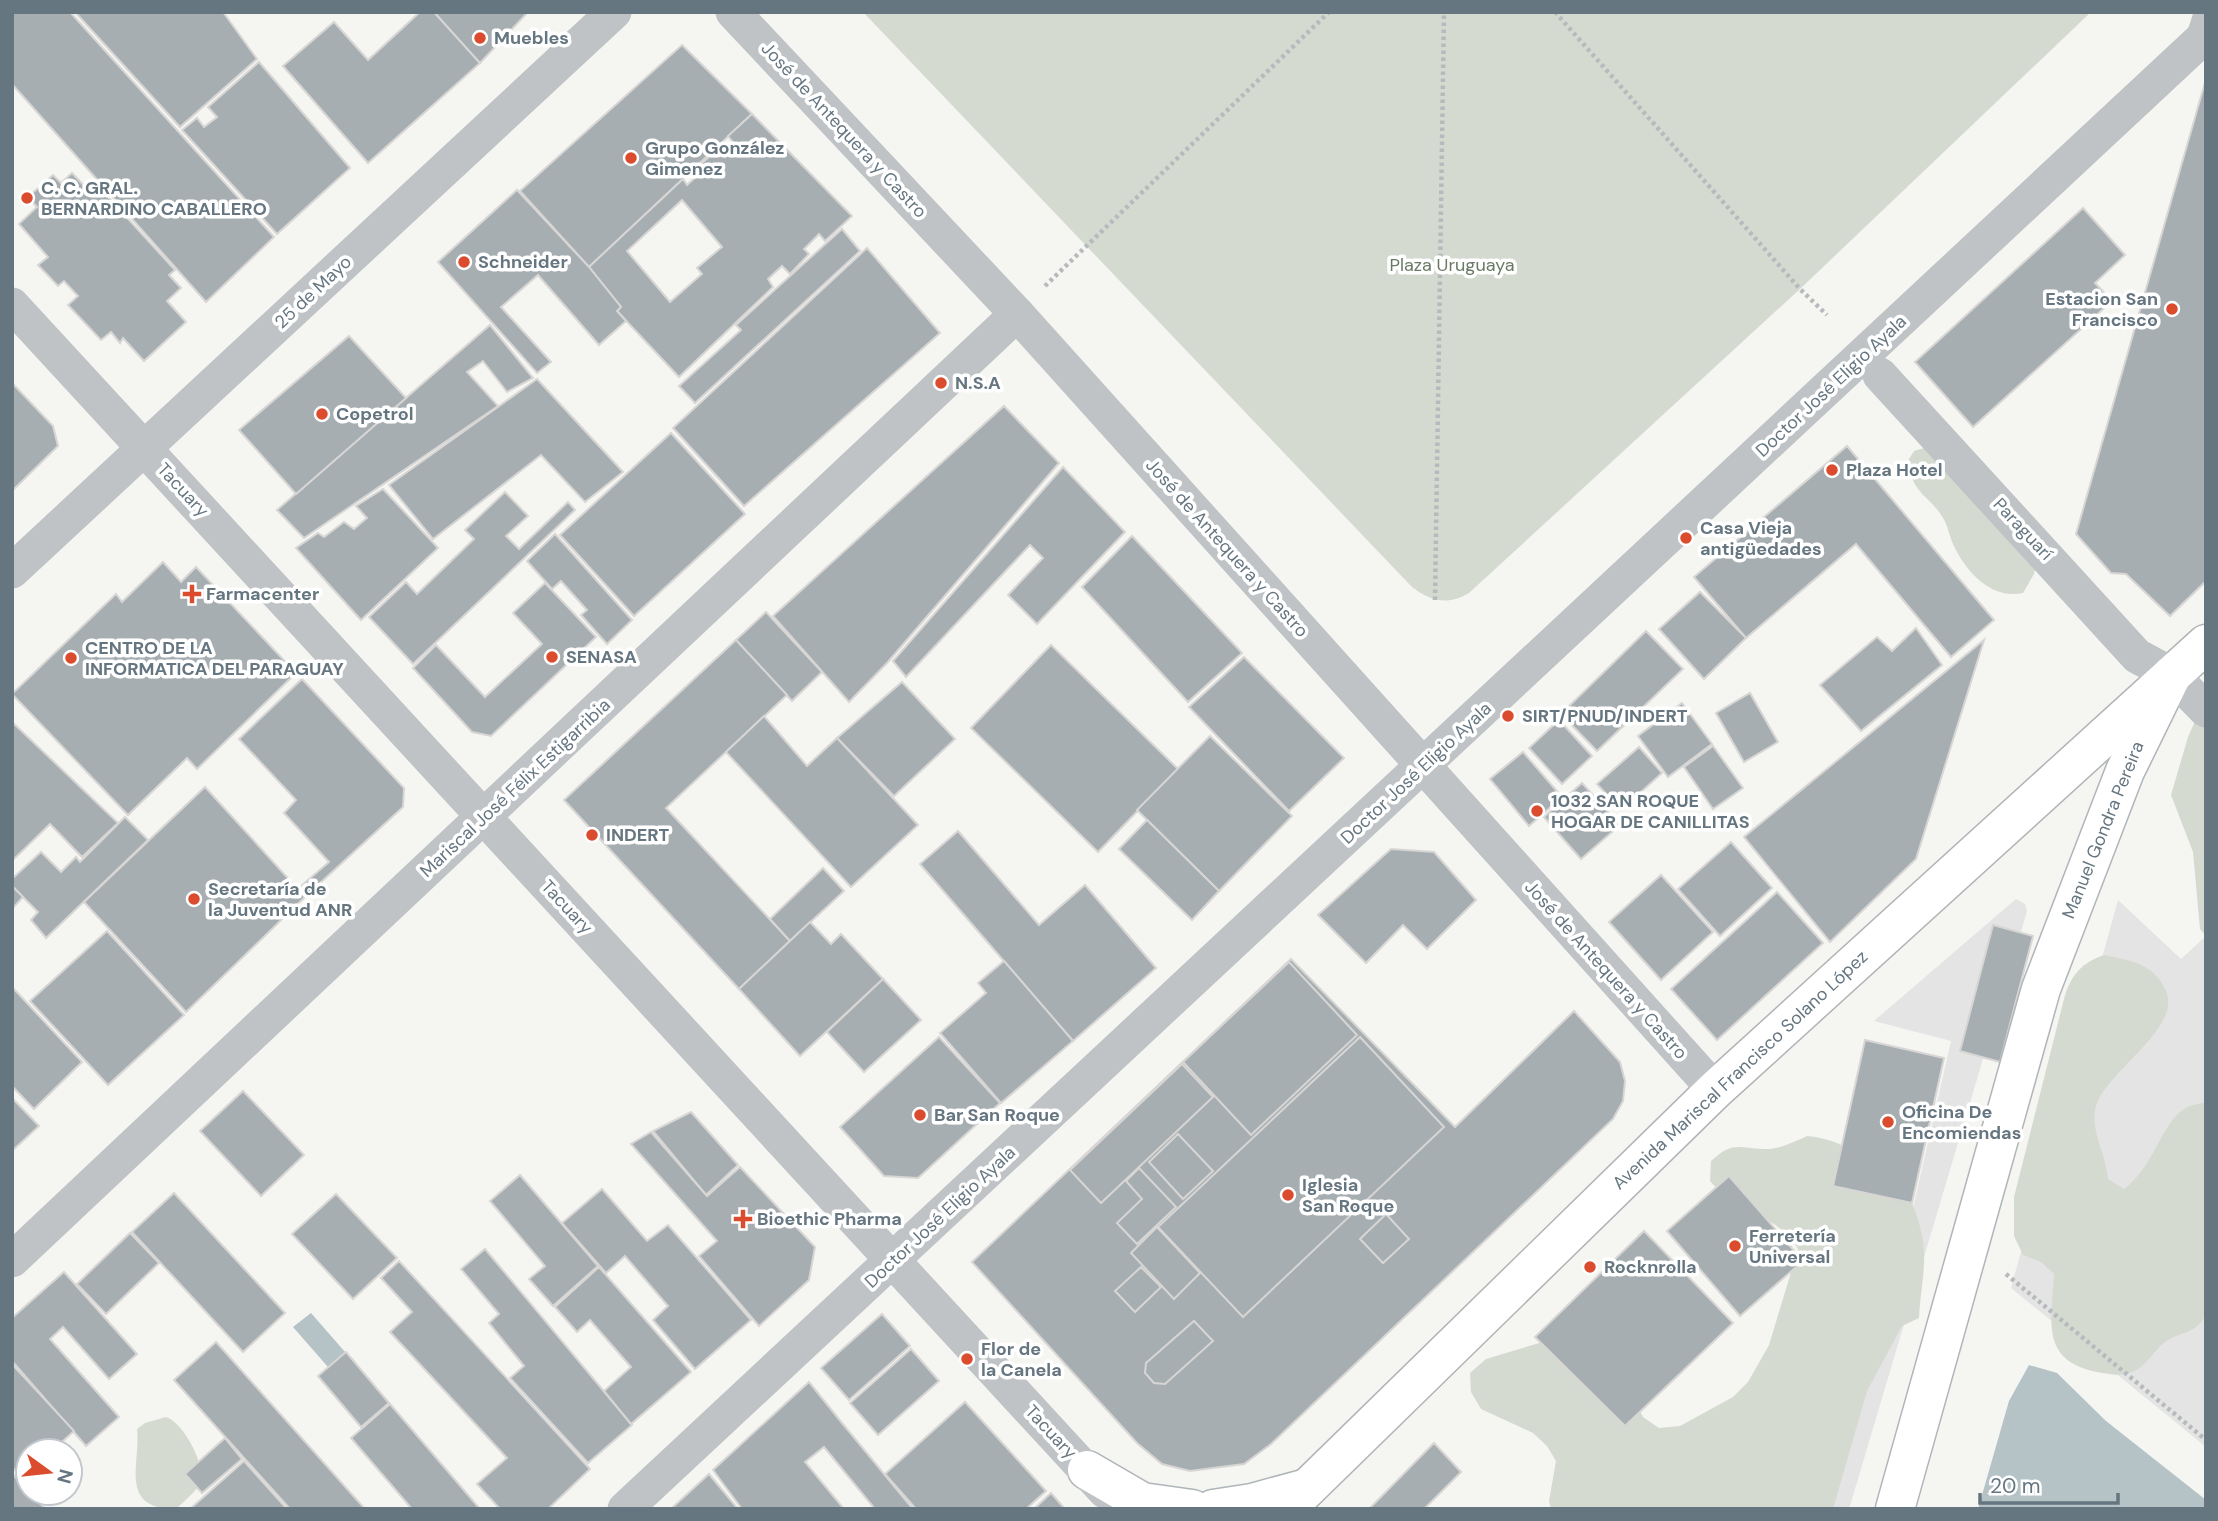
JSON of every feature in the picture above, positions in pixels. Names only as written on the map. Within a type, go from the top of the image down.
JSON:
[{"type":"main road","name":"Avenida Mariscal Francisco Solano López","points":[[1297,1499],[1714,1090],[2206,644]]},
{"type":"main road","name":"Manuel Gondra Pereira","points":[[1895,1509],[1983,1262],[2041,989],[2125,771],[2172,675]]},
{"type":"main road","points":[[1087,1470],[1142,1502],[1192,1509]]},
{"type":"main road","points":[[1213,1509],[1297,1499]]},
{"type":"street","name":"25 de Mayo","points":[[12,571],[614,12]]},
{"type":"street","name":"José de Antequera y Castro","points":[[733,12],[1017,314],[1714,1090]]},
{"type":"street","name":"Doctor José Eligio Ayala","points":[[625,1509],[2199,41]]},
{"type":"street","name":"Tacuary","points":[[12,305],[1122,1509]]},
{"type":"street","name":"Mariscal José Félix Estigarribia","points":[[12,1260],[1017,314]]},
{"type":"street","name":"Paraguarí","points":[[1880,375],[2137,656],[2172,675],[2206,710]]},
{"type":"lane","points":[[2199,41],[2203,12]]},
{"type":"path","points":[[1017,314],[1329,12]]},
{"type":"path","points":[[1435,600],[1444,12]]},
{"type":"path","points":[[1555,12],[1790,279],[1826,315]]},
{"type":"path","points":[[1983,1262],[2206,1440]]},
{"type":"shaded area","points":[[2016,899],[2025,904],[2027,911],[1849,1509],[1758,1509],[1902,1257],[1951,1041],[1874,1021]]},
{"type":"shaded area","points":[[2118,900],[2181,959],[2206,936],[2206,1447],[2011,1288]]},
{"type":"shaded area","points":[[311,1313],[345,1352],[328,1367],[293,1327]]},
{"type":"shaded area","points":[[2029,1365],[2057,1373],[2106,1421],[2206,1500],[2206,1509],[1978,1509],[2009,1401]]},
{"type":"green space","name":"Plaza Uruguaya","points":[[863,12],[2091,12],[1800,289],[1469,593],[1446,601],[1426,596],[1412,587]]},
{"type":"green space","points":[[1924,448],[2040,546],[2034,574],[2023,593],[2011,594],[1990,588],[1972,573],[1958,554],[1943,518],[1921,493],[1910,471],[1909,459],[1914,451]]},
{"type":"green space","points":[[2206,712],[2206,936],[2200,929],[2193,852],[2171,795],[2188,737],[2196,719]]},
{"type":"green space","points":[[2104,955],[2141,965],[2155,974],[2166,991],[2168,1005],[2154,1035],[2113,1079],[2096,1106],[2096,1132],[2108,1179],[2124,1189],[2143,1169],[2176,1116],[2186,1108],[2206,1102],[2206,1313],[2199,1325],[2165,1342],[2138,1369],[2118,1375],[2078,1366],[2057,1348],[2051,1322],[2054,1274],[2041,1262],[2023,1255],[2014,1236],[2014,1197],[2065,995],[2079,970]]},
{"type":"green space","points":[[1807,1136],[1837,1143],[1850,1150],[1873,1167],[1904,1200],[1912,1203],[1924,1248],[1919,1318],[1902,1326],[1867,1391],[1833,1509],[1551,1509],[1549,1501],[1556,1461],[1547,1446],[1533,1433],[1481,1409],[1471,1392],[1470,1373],[1486,1359],[1546,1341],[1623,1379],[1643,1417],[1659,1428],[1680,1426],[1733,1397],[1748,1382],[1769,1345],[1798,1249],[1780,1228],[1732,1200],[1710,1181],[1711,1161],[1730,1148],[1775,1148]]},
{"type":"green space","points":[[166,1417],[186,1436],[197,1456],[201,1475],[195,1490],[176,1509],[158,1507],[146,1501],[139,1493],[136,1482],[137,1429],[145,1423]]},
{"type":"building","points":[[12,12],[70,12],[274,237],[206,302],[12,84]]},
{"type":"building","points":[[75,12],[223,12],[257,59],[180,127]]},
{"type":"building","points":[[420,12],[434,12],[480,63],[368,163],[283,66],[334,22],[368,60]]},
{"type":"building","name":"Muebles","points":[[434,12],[528,12],[480,63]]},
{"type":"building","name":"Grupo González Gimenez","points":[[682,45],[752,114],[589,267],[520,191]]},
{"type":"building","points":[[259,62],[350,168],[277,234],[182,130],[197,118],[204,127],[217,117],[208,107]]},
{"type":"building","name":"Estacion San Francisco","points":[[2206,79],[2206,581],[2170,616],[2126,574],[2111,573],[2076,534]]},
{"type":"building","points":[[752,114],[852,216],[825,241],[819,234],[804,249],[809,254],[790,274],[782,266],[768,279],[773,287],[679,377],[617,311],[621,307],[589,267],[683,179],[687,185],[697,176],[693,172],[717,149],[725,157],[736,146],[728,136]],"holes":[[[682,200],[722,247],[697,268],[702,274],[670,302],[627,251]]]},
{"type":"building","points":[[72,173],[89,191],[97,185],[175,270],[169,275],[181,288],[167,301],[186,322],[144,361],[123,338],[120,343],[111,332],[101,340],[68,305],[78,296],[64,281],[58,286],[38,265],[48,257],[19,224],[37,207],[28,197],[53,175],[61,183]]},
{"type":"building","points":[[517,190],[589,267],[621,307],[617,311],[626,321],[599,345],[538,275],[501,307],[551,362],[537,373],[438,262]]},
{"type":"building","points":[[2083,208],[2125,255],[2095,283],[2112,301],[1973,427],[1915,362]]},
{"type":"building","points":[[842,229],[860,251],[695,403],[679,386],[741,330],[736,325]]},
{"type":"building","points":[[867,248],[940,333],[744,506],[673,428]]},
{"type":"building","points":[[490,325],[533,378],[507,392],[483,361],[467,372],[498,406],[304,538],[277,510]]},
{"type":"building","name":"Copetrol","points":[[349,336],[406,398],[296,494],[239,430]]},
{"type":"building","points":[[537,379],[623,472],[585,502],[541,455],[433,539],[389,485]]},
{"type":"building","points":[[12,383],[53,426],[58,446],[12,491]]},
{"type":"building","points":[[1004,406],[1059,463],[887,663],[849,702],[773,616]]},
{"type":"building","points":[[671,433],[745,514],[634,616],[560,535]]},
{"type":"building","points":[[1847,446],[1994,620],[1951,657],[1856,544],[1746,638],[1694,577]]},
{"type":"building","points":[[1063,467],[1125,532],[1037,624],[1008,595],[1043,558],[1030,545],[906,677],[893,661]]},
{"type":"building","points":[[383,489],[438,548],[361,620],[296,548],[318,533],[324,537],[344,522],[354,529],[367,518],[356,506]]},
{"type":"building","points":[[505,492],[528,516],[506,536],[519,549],[568,502],[575,510],[413,664],[369,617],[406,582],[417,594],[474,539],[465,530]]},
{"type":"building","points":[[555,534],[632,620],[607,644],[581,615],[587,610],[561,581],[552,589],[527,561]]},
{"type":"building","points":[[1132,536],[1242,653],[1188,702],[1082,587]]},
{"type":"building","points":[[163,562],[181,582],[196,567],[296,673],[197,769],[187,758],[128,815],[12,694],[116,594],[122,602]]},
{"type":"building","name":"SENASA","points":[[545,583],[596,637],[491,736],[472,732],[413,668],[436,645],[485,697],[542,644],[513,613]]},
{"type":"building","points":[[1700,592],[1746,638],[1704,679],[1659,629]]},
{"type":"building","points":[[766,612],[822,672],[792,701],[736,640]]},
{"type":"building","points":[[1916,628],[1942,665],[1861,731],[1820,685],[1877,637],[1892,651]]},
{"type":"building","points":[[1646,631],[1683,669],[1597,751],[1561,714]]},
{"type":"building","points":[[736,640],[787,695],[666,808],[790,941],[739,989],[564,800]]},
{"type":"building","points":[[1984,640],[1916,859],[1830,942],[1744,837]]},
{"type":"building","points":[[1051,645],[1178,769],[1098,852],[971,728]]},
{"type":"building","points":[[1244,657],[1344,758],[1289,811],[1189,707]]},
{"type":"building","points":[[302,679],[404,788],[403,807],[308,894],[301,886],[329,862],[284,813],[296,800],[239,739]]},
{"type":"building","points":[[902,682],[955,739],[894,796],[837,738]]},
{"type":"building","points":[[1750,693],[1778,742],[1744,762],[1716,713]]},
{"type":"building","points":[[1682,703],[1712,744],[1668,777],[1638,736]]},
{"type":"building","points":[[764,716],[807,766],[837,738],[918,825],[851,887],[726,752]]},
{"type":"building","points":[[1559,720],[1592,756],[1562,784],[1529,748]]},
{"type":"building","points":[[12,722],[118,823],[82,857],[50,824],[12,861]]},
{"type":"building","points":[[1210,736],[1292,816],[1219,891],[1137,810]]},
{"type":"building","points":[[1713,746],[1743,788],[1713,809],[1684,767]]},
{"type":"building","points":[[1639,747],[1662,773],[1621,810],[1597,784]]},
{"type":"building","points":[[1523,752],[1562,797],[1529,826],[1490,779]]},
{"type":"building","points":[[1582,783],[1620,825],[1581,859],[1544,817]]},
{"type":"building","name":"Secretaría de la Juventud ANR","points":[[205,787],[305,897],[186,1012],[84,902]]},
{"type":"building","points":[[125,817],[148,840],[46,938],[31,920],[38,912],[12,886],[12,879],[41,852],[61,872],[76,857],[80,862]]},
{"type":"building","points":[[1147,820],[1219,891],[1192,920],[1119,849]]},
{"type":"building","points":[[958,831],[1039,925],[1085,885],[1156,968],[1073,1041],[920,864]]},
{"type":"building","points":[[1731,842],[1772,888],[1720,936],[1678,889]]},
{"type":"building","points":[[1391,849],[1434,852],[1476,900],[1427,949],[1403,925],[1366,963],[1318,915]]},
{"type":"building","points":[[823,868],[844,891],[790,941],[770,919]]},
{"type":"building","points":[[1661,875],[1713,932],[1661,980],[1609,922]]},
{"type":"building","points":[[12,886],[23,897],[12,909]]},
{"type":"building","points":[[1777,892],[1823,943],[1717,1040],[1671,989]]},
{"type":"building","points":[[810,922],[831,944],[841,934],[883,979],[800,1056],[739,989]]},
{"type":"building","points":[[1993,925],[2033,936],[2000,1062],[1960,1051]]},
{"type":"building","points":[[107,931],[184,1015],[108,1085],[30,1001]]},
{"type":"building","name":"Iglesia San Roque","points":[[1291,959],[1455,1127],[1574,1011],[1620,1062],[1625,1081],[1623,1101],[1613,1119],[1271,1444],[1244,1464],[1190,1471],[1162,1464],[1137,1443],[972,1262]]},
{"type":"building","points":[[1004,961],[1073,1041],[1001,1103],[940,1033],[986,993],[978,983]]},
{"type":"building","points":[[1289,962],[1357,1035],[1251,1135],[1183,1062]]},
{"type":"building","points":[[883,979],[921,1020],[864,1072],[827,1032]]},
{"type":"building","points":[[12,987],[82,1062],[34,1109],[12,1086]]},
{"type":"building","name":"Bar San Roque","points":[[939,1037],[1000,1103],[918,1178],[884,1176],[840,1127]]},
{"type":"building","points":[[1360,1037],[1444,1127],[1243,1317],[1158,1227]]},
{"type":"building","points":[[1865,1040],[1944,1058],[1912,1203],[1833,1186]]},
{"type":"building","points":[[1182,1064],[1213,1097],[1101,1203],[1070,1170]]},
{"type":"building","points":[[243,1091],[304,1155],[261,1196],[200,1131]]},
{"type":"building","points":[[12,1098],[39,1126],[13,1150],[12,1149]]},
{"type":"building","points":[[691,1112],[738,1165],[706,1195],[653,1131]]},
{"type":"building","name":"Bioethic Pharma","points":[[651,1132],[707,1196],[740,1167],[815,1247],[809,1280],[759,1326],[699,1256],[717,1241],[631,1144]]},
{"type":"building","points":[[1178,1134],[1213,1171],[1183,1199],[1149,1162]]},
{"type":"building","points":[[1139,1168],[1176,1207],[1137,1244],[1117,1223],[1142,1199],[1126,1181]]},
{"type":"building","points":[[520,1175],[598,1266],[553,1306],[529,1279],[545,1266],[490,1201]]},
{"type":"building","points":[[1729,1176],[1803,1261],[1740,1316],[1667,1231]]},
{"type":"building","points":[[602,1189],[647,1241],[668,1225],[751,1320],[695,1369],[653,1320],[668,1306],[625,1256],[606,1273],[562,1223]]},
{"type":"building","points":[[174,1193],[285,1313],[243,1352],[132,1232]]},
{"type":"building","points":[[336,1194],[397,1258],[353,1299],[292,1234]]},
{"type":"building","points":[[1386,1214],[1409,1239],[1383,1263],[1360,1239]]},
{"type":"building","points":[[1157,1227],[1200,1273],[1174,1299],[1131,1253]]},
{"type":"building","points":[[1644,1231],[1733,1323],[1625,1426],[1535,1337]]},
{"type":"building","points":[[130,1233],[159,1263],[106,1314],[77,1284]]},
{"type":"building","points":[[485,1249],[632,1425],[588,1463],[510,1378],[524,1366],[489,1323],[499,1314],[461,1269]]},
{"type":"building","points":[[399,1261],[590,1469],[548,1509],[500,1509],[477,1484],[507,1458],[390,1332],[412,1312],[381,1278]]},
{"type":"building","points":[[599,1267],[691,1372],[631,1424],[604,1391],[631,1367],[590,1320],[577,1332],[555,1307]]},
{"type":"building","points":[[1141,1267],[1161,1287],[1135,1312],[1115,1291]]},
{"type":"building","points":[[64,1272],[137,1354],[109,1379],[63,1327],[50,1339],[119,1417],[86,1446],[84,1437],[78,1437],[12,1361],[12,1318]]},
{"type":"building","points":[[882,1314],[910,1346],[849,1400],[821,1368]]},
{"type":"building","points":[[1194,1321],[1213,1341],[1165,1384],[1154,1383],[1145,1373],[1146,1363]]},
{"type":"building","points":[[216,1342],[365,1509],[290,1509],[174,1380]]},
{"type":"building","points":[[911,1349],[939,1381],[878,1435],[850,1403]]},
{"type":"building","points":[[346,1352],[389,1403],[361,1427],[318,1376]]},
{"type":"building","points":[[12,1364],[74,1431],[67,1437],[14,1437],[14,1469]]},
{"type":"building","points":[[809,1382],[913,1509],[875,1509],[824,1447],[805,1462],[844,1509],[742,1509],[713,1470]]},
{"type":"building","points":[[965,1402],[1046,1491],[1026,1509],[916,1509],[885,1474]]},
{"type":"building","points":[[390,1404],[480,1509],[412,1509],[351,1438]]},
{"type":"building","points":[[225,1438],[242,1459],[202,1493],[185,1474]]},
{"type":"building","points":[[1434,1443],[1461,1472],[1424,1509],[1369,1509]]},
{"type":"building","points":[[244,1461],[287,1509],[190,1509]]},
{"type":"building","points":[[12,1473],[14,1507],[46,1509],[12,1509]]},
{"type":"building","points":[[709,1474],[738,1509],[672,1509],[672,1508]]},
{"type":"building","points":[[1051,1493],[1065,1509],[1034,1509]]},
{"type":"place","name":"Muebles","points":[[480,38]]},
{"type":"place","name":"Grupo González Gimenez","points":[[631,158]]},
{"type":"place","name":"C. C. GRAL. BERNARDINO CABALLERO","points":[[27,198]]},
{"type":"place","name":"Schneider","points":[[464,262]]},
{"type":"place","name":"Estacion San Francisco","points":[[2172,309]]},
{"type":"place","name":"N.S.A","points":[[941,383]]},
{"type":"place","name":"Copetrol","points":[[322,414]]},
{"type":"place","name":"Plaza Hotel","points":[[1832,470]]},
{"type":"place","name":"Casa Vieja antigüedades","points":[[1686,538]]},
{"type":"place","name":"Farmacenter","points":[[192,594]]},
{"type":"place","name":"SENASA","points":[[552,657]]},
{"type":"place","name":"CENTRO DE LA INFORMATICA DEL PARAGUAY","points":[[71,658]]},
{"type":"place","name":"SIRT/PNUD/INDERT","points":[[1508,716]]},
{"type":"place","name":"1032 SAN ROQUE HOGAR DE CANILLITAS","points":[[1537,811]]},
{"type":"place","name":"INDERT","points":[[592,835]]},
{"type":"place","name":"Secretaría de la Juventud ANR","points":[[194,899]]},
{"type":"place","name":"Bar San Roque","points":[[920,1115]]},
{"type":"place","name":"Oficina De Encomiendas","points":[[1888,1122]]},
{"type":"place","name":"Iglesia San Roque","points":[[1288,1195]]},
{"type":"place","name":"Bioethic Pharma","points":[[743,1219]]},
{"type":"place","name":"Ferretería Universal","points":[[1735,1246]]},
{"type":"place","name":"Rocknrolla","points":[[1590,1267]]},
{"type":"place","name":"Flor de la Canela","points":[[967,1359]]}]
